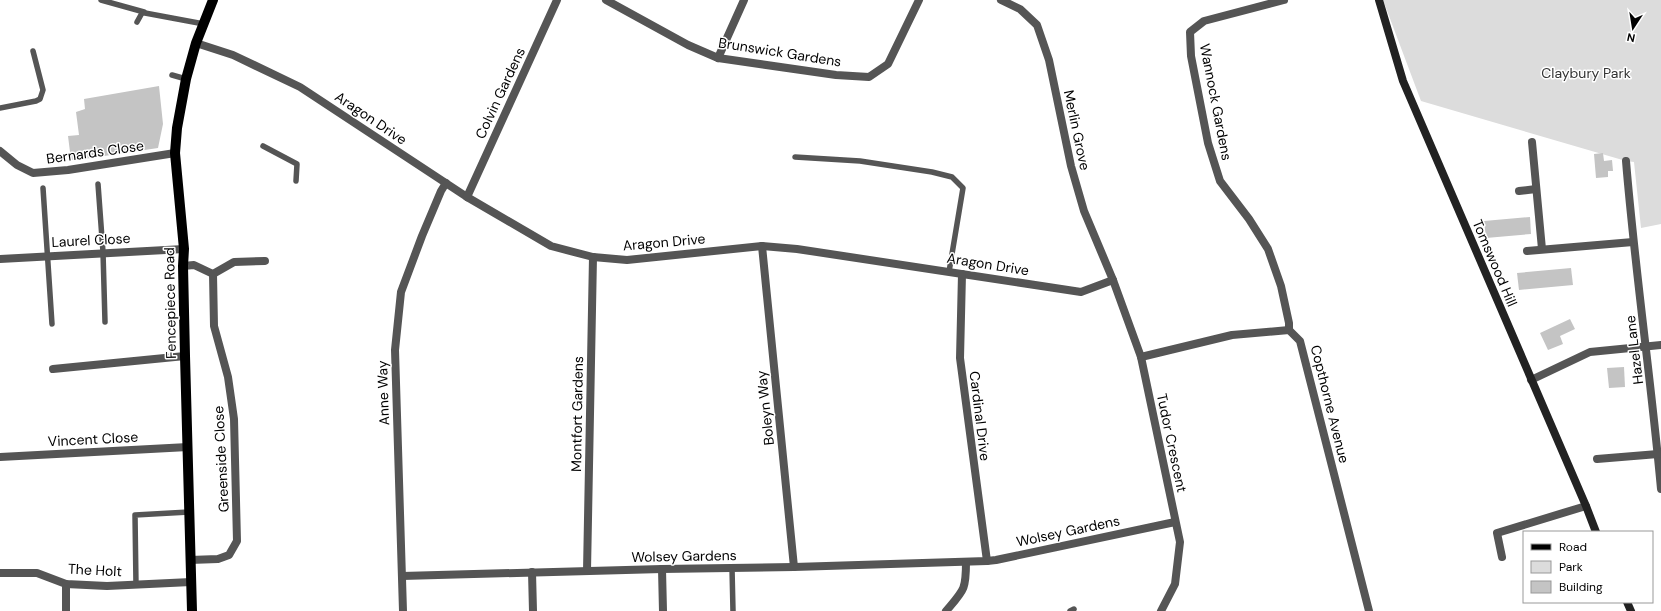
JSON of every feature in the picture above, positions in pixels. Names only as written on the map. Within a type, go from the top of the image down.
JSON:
[{"type":"main road","name":"Fencepiece Road","points":[[192,611],[183,266],[184,249],[175,153],[177,123],[186,78],[196,43],[213,0]]},
{"type":"street","name":"Colvin Gardens","points":[[467,197],[558,0]]},
{"type":"street","name":"Brunswick Gardens","points":[[606,0],[688,45],[718,58],[836,75],[868,77],[888,64],[919,0]]},
{"type":"street","points":[[718,58],[744,0]]},
{"type":"street","name":"Merlin Grove","points":[[1001,0],[1020,9],[1037,26],[1049,60],[1071,166],[1084,212],[1112,280]]},
{"type":"street","name":"Wannock Gardens","points":[[1284,0],[1204,21],[1190,32],[1191,56],[1208,143],[1220,181],[1250,219],[1268,249],[1281,286],[1289,323],[1289,330]]},
{"type":"street","name":"Tomswood Hill","points":[[1379,0],[1403,81],[1596,531]]},
{"type":"street","name":"Aragon Drive","points":[[196,43],[233,55],[300,87],[467,197],[551,246],[593,257],[627,260],[762,246],[797,249],[1081,292],[1112,280]]},
{"type":"street","points":[[1532,142],[1542,249]]},
{"type":"street","name":"Bernards Close","points":[[0,151],[17,165],[33,173],[68,170],[175,153]]},
{"type":"street","name":"Hazel Lane","points":[[1626,161],[1632,242],[1647,346],[1661,489]]},
{"type":"street","name":"Anne Way","points":[[403,611],[395,350],[401,292],[422,236],[441,191],[446,183]]},
{"type":"street","points":[[1519,191],[1536,189]]},
{"type":"street","points":[[1527,251],[1632,242]]},
{"type":"street","name":"Boleyn Way","points":[[762,246],[794,567]]},
{"type":"street","name":"Laurel Close","points":[[0,259],[47,255],[184,249]]},
{"type":"street","name":"Montfort Gardens","points":[[587,571],[593,257]]},
{"type":"street","points":[[183,266],[194,265],[213,274],[234,262],[265,261]]},
{"type":"street","name":"Greenside Close","points":[[190,560],[218,559],[229,555],[238,542],[234,419],[228,377],[214,326],[213,274]]},
{"type":"street","name":"Cardinal Drive","points":[[962,274],[960,358],[987,561]]},
{"type":"street","name":"Tudor Crescent","points":[[1112,280],[1141,357],[1180,542],[1175,584],[1161,611]]},
{"type":"street","points":[[1141,357],[1232,335],[1289,330]]},
{"type":"street","name":"Copthorne Avenue","points":[[1289,330],[1300,341],[1369,611]]},
{"type":"street","points":[[1532,380],[1590,352],[1661,345]]},
{"type":"street","points":[[53,369],[185,356]]},
{"type":"street","name":"Vincent Close","points":[[0,457],[188,447]]},
{"type":"street","points":[[1597,459],[1658,454]]},
{"type":"street","points":[[1502,557],[1497,533],[1586,506]]},
{"type":"street","name":"Wolsey Gardens","points":[[402,576],[987,561],[1175,522]]},
{"type":"street","points":[[946,611],[963,591],[966,583],[966,562]]},
{"type":"street","points":[[662,569],[662,611]]},
{"type":"street","points":[[532,572],[533,611]]},
{"type":"street","name":"The Holt","points":[[0,573],[38,573],[66,584],[107,586],[191,582]]},
{"type":"street","points":[[66,584],[66,611]]},
{"type":"lane","points":[[101,0],[145,13],[204,24]]},
{"type":"lane","points":[[137,22],[142,13],[145,13]]},
{"type":"lane","points":[[0,108],[40,99],[43,90],[33,51]]},
{"type":"lane","points":[[172,75],[186,78]]},
{"type":"lane","points":[[263,146],[296,164],[296,181]]},
{"type":"lane","points":[[795,157],[860,161],[932,172],[952,177],[963,188],[949,272]]},
{"type":"lane","points":[[98,184],[103,252],[105,322]]},
{"type":"lane","points":[[43,188],[52,324]]},
{"type":"lane","points":[[136,585],[135,515],[189,512]]},
{"type":"lane","points":[[732,568],[733,611]]},
{"type":"green space","name":"Claybury Park","points":[[1383,0],[1661,0],[1661,224],[1641,228],[1634,162],[1626,161],[1421,101]]},
{"type":"building","points":[[159,86],[163,124],[158,148],[71,160],[68,136],[79,135],[76,112],[85,109],[84,99]]},
{"type":"building","points":[[1603,153],[1604,161],[1612,160],[1613,171],[1608,171],[1608,177],[1596,178],[1594,154]]},
{"type":"building","points":[[1530,217],[1531,234],[1486,238],[1484,221]]},
{"type":"building","points":[[1571,268],[1573,285],[1519,290],[1517,273]]},
{"type":"building","points":[[1570,319],[1575,329],[1560,336],[1563,344],[1548,350],[1540,333]]},
{"type":"building","points":[[1624,367],[1625,387],[1609,388],[1607,368]]}]
